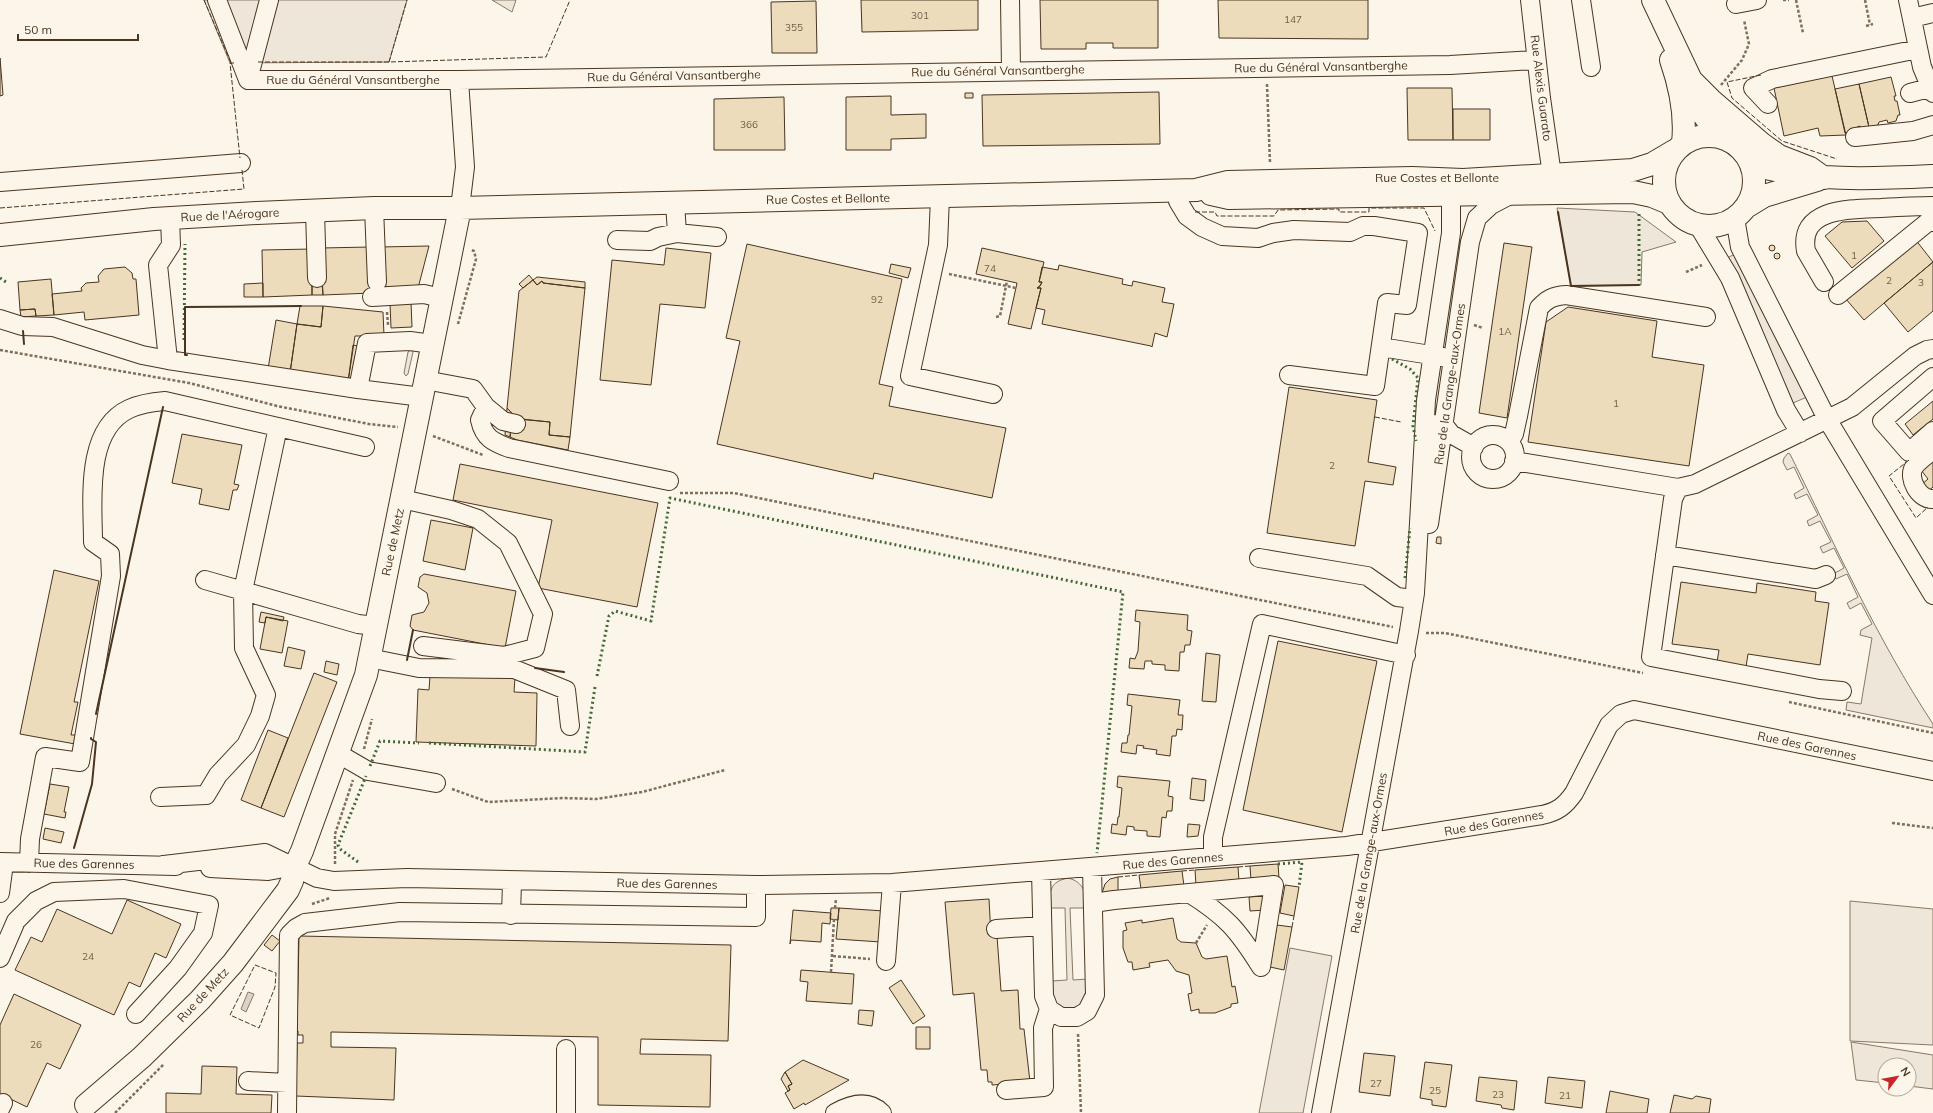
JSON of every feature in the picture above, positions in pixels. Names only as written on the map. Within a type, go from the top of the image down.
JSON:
[{"type":"main road","points":[[1653,0],[1661,34],[1678,80],[1685,128],[1679,147],[1667,162],[1664,175],[1664,189],[1669,203],[1679,215],[1698,225],[1710,226],[1722,224],[1764,196],[1824,178]]},
{"type":"main road","points":[[1653,0],[1691,80],[1711,100],[1778,156],[1810,168],[1824,178]]},
{"type":"main road","points":[[1678,80],[1710,124],[1724,138],[1736,144],[1745,153],[1751,164],[1754,180],[1752,194],[1740,213]]},
{"type":"main road","points":[[1679,147],[1704,136],[1724,138]]},
{"type":"main road","name":"Rue Costes et Bellonte","points":[[460,208],[1187,191],[1229,198],[1457,187],[1552,175],[1633,170],[1652,164],[1679,147]]},
{"type":"main road","points":[[1751,164],[1777,172],[1796,173],[1824,178],[1932,174]]},
{"type":"main road","name":"Rue Costes et Bellonte","points":[[1187,191],[1228,182],[1412,178],[1457,187],[1512,194],[1633,192],[1652,196],[1669,203]]},
{"type":"main road","name":"Rue de l'Aérogare","points":[[0,235],[170,218],[374,208],[460,208]]},
{"type":"main road","name":"Rue de Metz","points":[[82,1109],[135,1050],[191,994],[227,953],[276,882],[295,866],[302,851],[366,675],[460,208]]},
{"type":"street","points":[[217,0],[248,80]]},
{"type":"street","points":[[248,80],[269,0]]},
{"type":"street","points":[[1010,0],[1011,70]]},
{"type":"street","name":"Rue Alexis Guarato","points":[[1530,0],[1536,60],[1552,175]]},
{"type":"street","points":[[1581,0],[1591,67]]},
{"type":"street","points":[[1908,0],[1918,49],[1932,90],[1910,93]]},
{"type":"street","points":[[1912,18],[1933,13]]},
{"type":"street","points":[[1768,104],[1753,88],[1772,79],[1918,49]]},
{"type":"street","name":"Rue du Général Vansantberghe","points":[[248,80],[459,80],[1011,70],[1267,68],[1450,65],[1536,60]]},
{"type":"street","points":[[459,80],[465,168],[460,208]]},
{"type":"street","points":[[1855,137],[1913,131],[1933,125]]},
{"type":"street","points":[[0,182],[241,163]]},
{"type":"street","name":"Rue de la Grange-aux-Ormes","points":[[1415,596],[1426,400],[1457,187]]},
{"type":"street","points":[[1187,191],[1178,201],[1187,216],[1202,227],[1222,236],[1258,238],[1273,233],[1294,230],[1350,232],[1363,226],[1418,232],[1406,305],[1387,303],[1375,386],[1289,375]]},
{"type":"street","name":"Rue de la Grange-aux-Ormes","points":[[1321,1113],[1406,655],[1415,596],[1431,517],[1470,242],[1477,218],[1491,204],[1512,194]]},
{"type":"street","points":[[940,197],[938,245],[910,376],[993,394]]},
{"type":"street","points":[[676,203],[677,232]]},
{"type":"street","points":[[1824,282],[1806,251],[1805,246],[1805,237],[1812,225],[1819,218],[1840,209],[1933,206]]},
{"type":"street","points":[[374,208],[374,289],[424,294],[441,298]]},
{"type":"street","points":[[315,211],[317,278]]},
{"type":"street","points":[[1740,213],[1740,247],[1827,419],[1933,595]]},
{"type":"street","points":[[168,360],[158,265],[171,245],[170,218]]},
{"type":"street","points":[[1838,296],[1928,222],[1933,222]]},
{"type":"street","points":[[1698,225],[1730,278],[1786,410],[1800,433]]},
{"type":"street","points":[[617,240],[650,241],[658,237],[677,232],[717,237]]},
{"type":"street","points":[[1509,442],[1514,434],[1539,308],[1546,300],[1554,296],[1566,295],[1706,317]]},
{"type":"street","points":[[0,319],[22,326],[53,327],[142,355],[358,389],[473,389],[486,407],[503,422],[516,424]]},
{"type":"street","points":[[358,389],[367,343],[410,341],[432,344]]},
{"type":"street","points":[[1381,347],[1454,358]]},
{"type":"street","points":[[1514,461],[1678,488],[1695,484],[1852,407],[1915,356],[1927,350],[1933,349]]},
{"type":"street","points":[[1933,377],[1882,421],[1909,452],[1933,430]]},
{"type":"street","points":[[29,863],[30,839],[45,757],[80,762],[111,576],[110,554],[93,542],[94,466],[98,448],[113,421],[127,410],[145,403],[164,401],[364,447]]},
{"type":"street","points":[[486,407],[480,420],[482,430],[497,444],[670,487]]},
{"type":"street","points":[[1425,423],[1444,426],[1451,434],[1474,447]]},
{"type":"street","points":[[160,797],[206,795],[218,775],[246,745],[260,716],[266,695],[244,648],[243,591],[278,427]]},
{"type":"street","points":[[1490,436],[1503,438],[1509,442],[1512,448],[1514,461],[1507,474],[1500,478],[1486,478],[1474,469],[1472,462],[1474,447],[1478,442],[1490,436]]},
{"type":"street","points":[[1933,450],[1915,466],[1912,472],[1912,480],[1922,496],[1929,500],[1933,499]]},
{"type":"street","points":[[1678,488],[1673,499],[1651,657],[1819,689],[1842,691]]},
{"type":"street","points":[[402,499],[451,510],[478,519],[508,543],[543,614],[535,648],[504,656],[423,646]]},
{"type":"street","points":[[1665,554],[1816,579],[1826,575]]},
{"type":"street","points":[[1259,558],[1367,576],[1397,597],[1415,596]]},
{"type":"street","points":[[205,580],[358,624],[376,626]]},
{"type":"street","points":[[1213,857],[1213,837],[1262,624],[1406,655]]},
{"type":"street","points":[[369,658],[419,668],[514,669],[566,690],[570,726]]},
{"type":"street","name":"Rue des Garennes","points":[[0,893],[2,863],[164,865],[265,853],[295,866],[317,878],[334,881],[407,878],[512,882],[756,885],[892,883],[1092,868],[1347,846],[1542,815],[1558,810],[1574,793],[1609,725],[1621,714],[1634,710],[1933,771]]},
{"type":"street","points":[[337,753],[368,771],[436,783]]},
{"type":"street","points":[[1042,871],[1044,996],[1049,1009],[1061,1017],[1077,1017],[1087,1011],[1095,995],[1092,868]]},
{"type":"street","points":[[511,915],[512,882]]},
{"type":"street","points":[[886,961],[892,883]]},
{"type":"street","points":[[287,1113],[290,935],[296,928],[305,923],[400,912],[511,915],[756,917],[756,885]]},
{"type":"street","points":[[1093,903],[1188,893],[1274,885],[1261,967],[1242,938],[1231,925],[1215,910],[1188,893]]},
{"type":"street","points":[[0,958],[5,934],[36,901],[54,892],[124,889],[209,905],[203,932],[178,968],[136,1014]]},
{"type":"street","points":[[996,929],[1042,926]]},
{"type":"street","points":[[1006,1090],[1044,1087],[1043,1028],[1049,1009]]},
{"type":"street","points":[[566,1049],[566,1113]]},
{"type":"street","points":[[248,1081],[287,1083]]},
{"type":"street","points":[[835,1113],[856,1104],[868,1104],[882,1113]]},
{"type":"path","points":[[1783,0],[1789,0]]},
{"type":"path","points":[[1796,0],[1803,33]]},
{"type":"path","points":[[1864,0],[1870,25]]},
{"type":"path","points":[[1711,100],[1725,78],[1742,60],[1749,44],[1744,3]]},
{"type":"path","points":[[1267,68],[1270,181]]},
{"type":"path","points":[[933,271],[1016,288]]},
{"type":"path","points":[[996,317],[1000,316],[1008,281]]},
{"type":"path","points":[[0,350],[189,383],[277,406],[369,424],[416,430],[484,455]]},
{"type":"path","points":[[670,487],[734,493],[1409,631]]},
{"type":"path","points":[[436,783],[488,802],[563,798],[596,799],[642,792],[725,770]]},
{"type":"path","points":[[1892,823],[1933,828]]},
{"type":"path","points":[[831,972],[834,919]]},
{"type":"path","points":[[833,956],[886,961]]},
{"type":"path","points":[[1077,1017],[1080,1113]]},
{"type":"shaded area","points":[[204,0],[407,0],[389,62],[230,63]]},
{"type":"shaded area","points":[[492,0],[516,0],[512,12]]},
{"type":"shaded area","points":[[1557,208],[1635,212],[1676,242],[1642,252],[1641,285],[1571,286]]},
{"type":"shaded area","points":[[1735,254],[1807,397],[1793,403],[1727,258]]},
{"type":"shaded area","points":[[411,350],[413,352],[408,374],[406,376],[404,373],[408,352]]},
{"type":"shaded area","points":[[1788,453],[1790,454],[1875,625],[1893,659],[1933,724],[1933,728],[1846,710],[1847,702],[1861,704],[1872,638],[1860,635],[1861,630],[1872,624],[1861,603],[1850,609],[1847,603],[1858,597],[1847,574],[1836,579],[1833,574],[1844,568],[1834,548],[1823,553],[1820,547],[1831,542],[1820,521],[1809,526],[1807,521],[1818,515],[1807,494],[1796,499],[1794,494],[1804,488],[1794,467],[1787,470],[1783,462]]},
{"type":"shaded area","points":[[1068,878],[1078,882],[1081,885],[1086,898],[1087,908],[1070,908],[1073,980],[1088,979],[1089,993],[1085,1000],[1077,1007],[1066,1009],[1056,1005],[1052,996],[1052,981],[1067,980],[1065,908],[1049,908],[1050,892],[1052,888],[1057,882]]},
{"type":"shaded area","points":[[1850,901],[1933,909],[1933,1045],[1850,1041]]},
{"type":"shaded area","points":[[1290,948],[1332,956],[1303,1113],[1259,1113]]},
{"type":"shaded area","points":[[248,992],[254,994],[246,1012],[241,1009]]},
{"type":"shaded area","points":[[1851,1042],[1933,1055],[1933,1089],[1917,1087],[1917,1057],[1877,1057],[1877,1082],[1856,1080]]},
{"type":"building","points":[[861,0],[978,0],[978,30],[862,32]]},
{"type":"building","points":[[1040,0],[1158,0],[1158,48],[1113,48],[1113,43],[1086,43],[1086,49],[1041,49]]},
{"type":"building","points":[[1218,0],[1368,0],[1368,39],[1219,38]]},
{"type":"building","points":[[816,1],[817,53],[772,53],[771,2]]},
{"type":"building","points":[[0,58],[3,95],[0,96]]},
{"type":"building","points":[[1832,76],[1846,135],[1820,136],[1818,128],[1784,136],[1774,88]]},
{"type":"building","points":[[1891,77],[1896,96],[1894,96],[1895,101],[1897,101],[1900,115],[1898,115],[1896,121],[1888,123],[1887,120],[1879,122],[1878,125],[1869,127],[1859,84]]},
{"type":"building","points":[[1859,84],[1869,127],[1860,129],[1860,126],[1857,127],[1857,130],[1845,133],[1835,89]]},
{"type":"building","points":[[1407,88],[1452,88],[1453,140],[1408,140]]},
{"type":"building","points":[[1159,92],[1160,144],[983,146],[982,95]]},
{"type":"building","points":[[965,93],[973,93],[973,98],[965,98]]},
{"type":"building","points":[[891,96],[891,115],[926,114],[926,138],[891,139],[891,150],[846,150],[846,97]]},
{"type":"building","points":[[784,97],[785,150],[714,150],[714,99]]},
{"type":"building","points":[[1453,109],[1490,109],[1490,140],[1453,140]]},
{"type":"building","points":[[1867,221],[1884,241],[1852,268],[1825,236],[1842,222]]},
{"type":"building","points":[[1915,239],[1933,262],[1864,320],[1845,298]]},
{"type":"building","points":[[1504,243],[1532,247],[1507,418],[1479,413]]},
{"type":"building","points":[[747,244],[902,279],[879,384],[893,387],[889,406],[1006,428],[992,498],[874,473],[873,479],[717,444],[740,341],[726,338]]},
{"type":"building","points":[[1772,245],[1775,248],[1772,251],[1769,248]]},
{"type":"building","points":[[429,246],[417,292],[381,293],[380,247]]},
{"type":"building","points":[[370,247],[372,293],[323,295],[321,248]]},
{"type":"building","points":[[666,248],[711,253],[705,308],[660,304],[651,385],[600,380],[612,260],[664,265]]},
{"type":"building","points":[[982,248],[1044,262],[1039,282],[1042,282],[1037,288],[1041,288],[1031,329],[1008,324],[1017,283],[976,274]]},
{"type":"building","points":[[312,249],[312,295],[263,297],[262,250]]},
{"type":"building","points":[[1777,253],[1780,256],[1777,259],[1774,256]]},
{"type":"building","points":[[1933,262],[1933,311],[1908,332],[1884,303]]},
{"type":"building","points":[[891,264],[911,268],[908,278],[889,273]]},
{"type":"building","points":[[1059,265],[1123,279],[1122,284],[1132,286],[1133,281],[1165,288],[1162,302],[1174,304],[1167,337],[1155,333],[1152,347],[1042,324],[1045,310],[1036,308],[1041,288],[1037,288],[1042,282],[1039,282],[1042,267],[1058,270]]},
{"type":"building","points":[[125,267],[132,273],[133,279],[136,279],[139,315],[85,320],[84,312],[54,315],[52,294],[82,291],[81,288],[86,283],[99,282],[98,276],[104,269]]},
{"type":"building","points":[[529,275],[533,280],[523,288],[519,284]]},
{"type":"building","points":[[537,277],[585,282],[585,288],[543,283],[542,281],[537,285],[533,280]]},
{"type":"building","points":[[51,279],[54,315],[36,316],[35,309],[20,310],[18,282]]},
{"type":"building","points":[[533,280],[537,285],[542,281],[543,283],[585,288],[570,437],[549,435],[550,422],[517,419],[507,408],[519,291]]},
{"type":"building","points":[[263,283],[263,297],[244,297],[244,284]]},
{"type":"building","points":[[312,283],[322,283],[323,295],[312,295]]},
{"type":"building","points":[[411,302],[412,327],[391,328],[390,303]]},
{"type":"building","points":[[300,306],[323,306],[321,327],[297,324]]},
{"type":"building","points":[[323,306],[383,312],[384,336],[355,336],[348,382],[290,373],[297,324],[321,327]]},
{"type":"building","points":[[1568,307],[1657,321],[1652,357],[1704,365],[1689,466],[1528,442],[1546,322]]},
{"type":"building","points":[[35,309],[36,316],[21,317],[20,310]]},
{"type":"building","points":[[276,320],[297,324],[290,373],[268,369]]},
{"type":"building","points":[[353,345],[358,346],[352,382],[348,382]]},
{"type":"building","points":[[1289,387],[1377,400],[1368,462],[1396,467],[1393,485],[1365,481],[1355,546],[1267,533]]},
{"type":"building","points":[[1933,401],[1933,419],[1913,435],[1905,424]]},
{"type":"building","points":[[507,408],[515,416],[512,418],[510,437],[505,435]]},
{"type":"building","points":[[512,418],[550,422],[549,435],[570,437],[568,450],[517,440],[510,437]]},
{"type":"building","points":[[182,434],[242,445],[234,484],[239,485],[237,490],[233,490],[229,510],[199,504],[202,489],[172,483]]},
{"type":"building","points":[[1933,460],[1933,487],[1927,492],[1921,485],[1928,479],[1921,470]]},
{"type":"building","points":[[460,464],[658,503],[637,607],[538,588],[552,520],[453,500]]},
{"type":"building","points":[[431,520],[473,528],[465,570],[423,561]]},
{"type":"building","points":[[1437,537],[1441,537],[1441,544],[1436,543]]},
{"type":"building","points":[[54,570],[99,581],[74,702],[78,702],[71,735],[76,735],[75,744],[20,734]]},
{"type":"building","points":[[424,574],[516,591],[505,648],[413,630],[410,626],[412,615],[424,612],[429,603],[427,593],[418,587],[420,577]]},
{"type":"building","points":[[1681,582],[1756,593],[1757,583],[1816,592],[1815,601],[1829,603],[1820,665],[1748,654],[1746,667],[1717,662],[1719,650],[1672,644]]},
{"type":"building","points":[[1136,610],[1188,615],[1187,630],[1192,631],[1190,645],[1185,645],[1184,652],[1180,652],[1179,671],[1165,670],[1165,665],[1152,664],[1152,661],[1145,661],[1144,669],[1129,668],[1130,658],[1135,659],[1138,651],[1140,622],[1135,621]]},
{"type":"building","points":[[261,612],[284,617],[283,621],[266,617],[265,623],[259,622]]},
{"type":"building","points":[[266,617],[288,621],[282,653],[260,649]]},
{"type":"building","points":[[1278,641],[1377,661],[1342,832],[1243,810]]},
{"type":"building","points":[[288,647],[305,651],[301,669],[284,666]]},
{"type":"building","points":[[1206,653],[1220,655],[1216,702],[1202,701]]},
{"type":"building","points":[[326,661],[339,664],[337,675],[324,672]]},
{"type":"building","points":[[314,673],[337,682],[284,817],[261,808]]},
{"type":"building","points":[[430,676],[515,678],[514,692],[537,693],[536,746],[416,742],[418,689],[429,690]]},
{"type":"building","points":[[1128,694],[1180,700],[1178,715],[1183,715],[1182,730],[1177,729],[1176,736],[1172,736],[1170,756],[1156,754],[1157,750],[1143,748],[1144,746],[1137,745],[1136,754],[1121,752],[1122,743],[1127,743],[1129,735],[1132,706],[1127,705]]},
{"type":"building","points":[[268,730],[288,738],[261,808],[241,800]]},
{"type":"building","points":[[1118,776],[1170,781],[1168,796],[1173,797],[1172,811],[1167,811],[1166,818],[1162,817],[1160,837],[1147,836],[1147,831],[1134,830],[1134,827],[1127,826],[1126,835],[1111,833],[1112,824],[1117,825],[1119,817],[1122,788],[1117,787]]},
{"type":"building","points":[[1192,778],[1206,780],[1204,801],[1190,799]]},
{"type":"building","points":[[50,784],[69,787],[64,812],[66,812],[65,818],[44,814]]},
{"type":"building","points":[[1188,824],[1200,825],[1198,836],[1187,837]]},
{"type":"building","points":[[45,828],[64,832],[61,843],[43,839]]},
{"type":"building","points":[[1278,864],[1279,878],[1251,880],[1250,866]]},
{"type":"building","points":[[1238,867],[1239,881],[1196,885],[1195,870]]},
{"type":"building","points":[[1182,871],[1184,886],[1141,889],[1139,875]]},
{"type":"building","points":[[1118,877],[1118,891],[1102,893],[1105,884],[1110,879]]},
{"type":"building","points":[[1285,885],[1299,887],[1294,916],[1280,913]]},
{"type":"building","points":[[1264,896],[1265,910],[1250,911],[1249,897]]},
{"type":"building","points":[[989,899],[991,936],[997,936],[1001,991],[1018,990],[1020,1029],[1024,1029],[1030,1082],[992,1085],[992,1082],[988,1082],[987,1070],[981,1070],[974,993],[953,995],[945,902]]},
{"type":"building","points":[[127,900],[181,924],[166,958],[155,953],[140,987],[129,982],[114,1015],[15,970],[31,937],[42,942],[57,909],[112,934]]},
{"type":"building","points":[[831,908],[839,908],[838,920],[830,919]]},
{"type":"building","points":[[839,908],[884,911],[881,942],[836,939]]},
{"type":"building","points":[[793,910],[831,913],[830,924],[822,923],[821,942],[791,940],[790,944]]},
{"type":"building","points":[[1173,918],[1177,939],[1181,942],[1196,943],[1202,957],[1206,959],[1227,956],[1232,987],[1235,986],[1238,1003],[1231,1004],[1231,1007],[1215,1013],[1199,1013],[1199,1009],[1191,1011],[1188,994],[1192,993],[1189,975],[1176,971],[1168,960],[1149,963],[1150,967],[1133,970],[1132,962],[1128,962],[1123,948],[1123,931],[1127,930],[1125,923],[1142,920],[1142,923]]},
{"type":"building","points":[[1277,925],[1292,927],[1284,970],[1270,967]]},
{"type":"building","points":[[272,935],[280,941],[272,951],[264,945]]},
{"type":"building","points":[[299,936],[731,945],[728,1041],[641,1039],[640,1054],[711,1055],[710,1107],[598,1105],[598,1037],[331,1032],[331,1047],[396,1048],[394,1100],[296,1096],[297,1043],[303,1043],[303,1035],[298,1035],[297,1031]]},
{"type":"building","points":[[801,970],[854,974],[852,1004],[806,1001],[808,982],[800,981]]},
{"type":"building","points":[[901,980],[925,1016],[913,1024],[889,988]]},
{"type":"building","points":[[14,994],[81,1025],[60,1069],[47,1063],[27,1107],[0,1094],[0,1025]]},
{"type":"building","points":[[859,1010],[874,1011],[872,1026],[858,1024]]},
{"type":"building","points":[[916,1027],[930,1027],[930,1049],[916,1049]]},
{"type":"building","points":[[1364,1053],[1395,1056],[1390,1096],[1359,1092]]},
{"type":"building","points":[[803,1060],[849,1080],[805,1105],[804,1103],[794,1109],[785,1093],[790,1090],[788,1086],[792,1084],[785,1072]]},
{"type":"building","points":[[1425,1062],[1452,1065],[1446,1107],[1432,1105],[1432,1100],[1420,1098]]},
{"type":"building","points":[[202,1066],[237,1067],[236,1094],[272,1095],[271,1113],[166,1113],[166,1093],[201,1094]]},
{"type":"building","points":[[785,1072],[792,1084],[788,1086],[790,1090],[788,1091],[781,1079]]},
{"type":"building","points":[[1479,1077],[1517,1081],[1514,1110],[1502,1108],[1501,1105],[1476,1101]]},
{"type":"building","points":[[1548,1077],[1585,1081],[1582,1108],[1545,1103]]},
{"type":"building","points":[[1610,1091],[1649,1099],[1647,1113],[1606,1113]]},
{"type":"building","points":[[1674,1095],[1692,1099],[1696,1096],[1711,1099],[1709,1113],[1670,1113]]},
{"type":"hedge","points":[[1639,214],[1639,285]]},
{"type":"hedge","points":[[184,340],[185,244]]},
{"type":"hedge","points":[[0,278],[6,282]]},
{"type":"hedge","points":[[1392,359],[1410,369],[1418,378],[1413,426],[1416,441]]},
{"type":"hedge","points":[[597,676],[609,616],[615,611],[651,621],[670,498],[1123,592],[1097,853]]},
{"type":"hedge","points":[[1405,578],[1410,528]]},
{"type":"hedge","points":[[429,743],[585,752],[595,687]]},
{"type":"hedge","points":[[370,766],[380,741],[419,743]]},
{"type":"hedge","points":[[358,862],[340,849],[338,845],[366,776]]},
{"type":"hedge","points":[[1278,864],[1302,862],[1299,887]]},
{"type":"fence","points":[[204,0],[231,63]]},
{"type":"fence","points":[[389,62],[407,0]]},
{"type":"fence","points":[[258,62],[389,62],[546,57],[570,0]]},
{"type":"fence","points":[[234,63],[230,63],[240,158]]},
{"type":"fence","points":[[1761,75],[1727,82],[1732,98],[1782,141],[1837,159]]},
{"type":"fence","points":[[0,208],[244,189],[242,170]]},
{"type":"fence","points":[[1195,212],[1215,212],[1217,216],[1274,216],[1278,210],[1339,209],[1339,212],[1369,212],[1369,208],[1424,208],[1435,231]]},
{"type":"fence","points":[[1375,417],[1401,422]]},
{"type":"fence","points":[[1909,460],[1889,476],[1916,518],[1928,507]]},
{"type":"fence","points":[[1238,867],[1250,866]]},
{"type":"fence","points":[[1182,871],[1195,870]]},
{"type":"fence","points":[[1118,877],[1139,875]]},
{"type":"fence","points":[[1292,927],[1294,916]]},
{"type":"fence","points":[[255,965],[276,973],[275,987],[259,1028],[230,1015],[255,965]]},
{"type":"wall","points":[[1558,212],[1571,286],[1639,285]]},
{"type":"wall","points":[[187,355],[185,355],[185,307],[301,306]]},
{"type":"wall","points":[[23,331],[24,344]]},
{"type":"wall","points":[[96,714],[163,407]]},
{"type":"wall","points":[[407,660],[413,630]]},
{"type":"wall","points":[[535,668],[564,672]]},
{"type":"wall","points":[[74,848],[92,784],[96,742],[91,738]]}]
